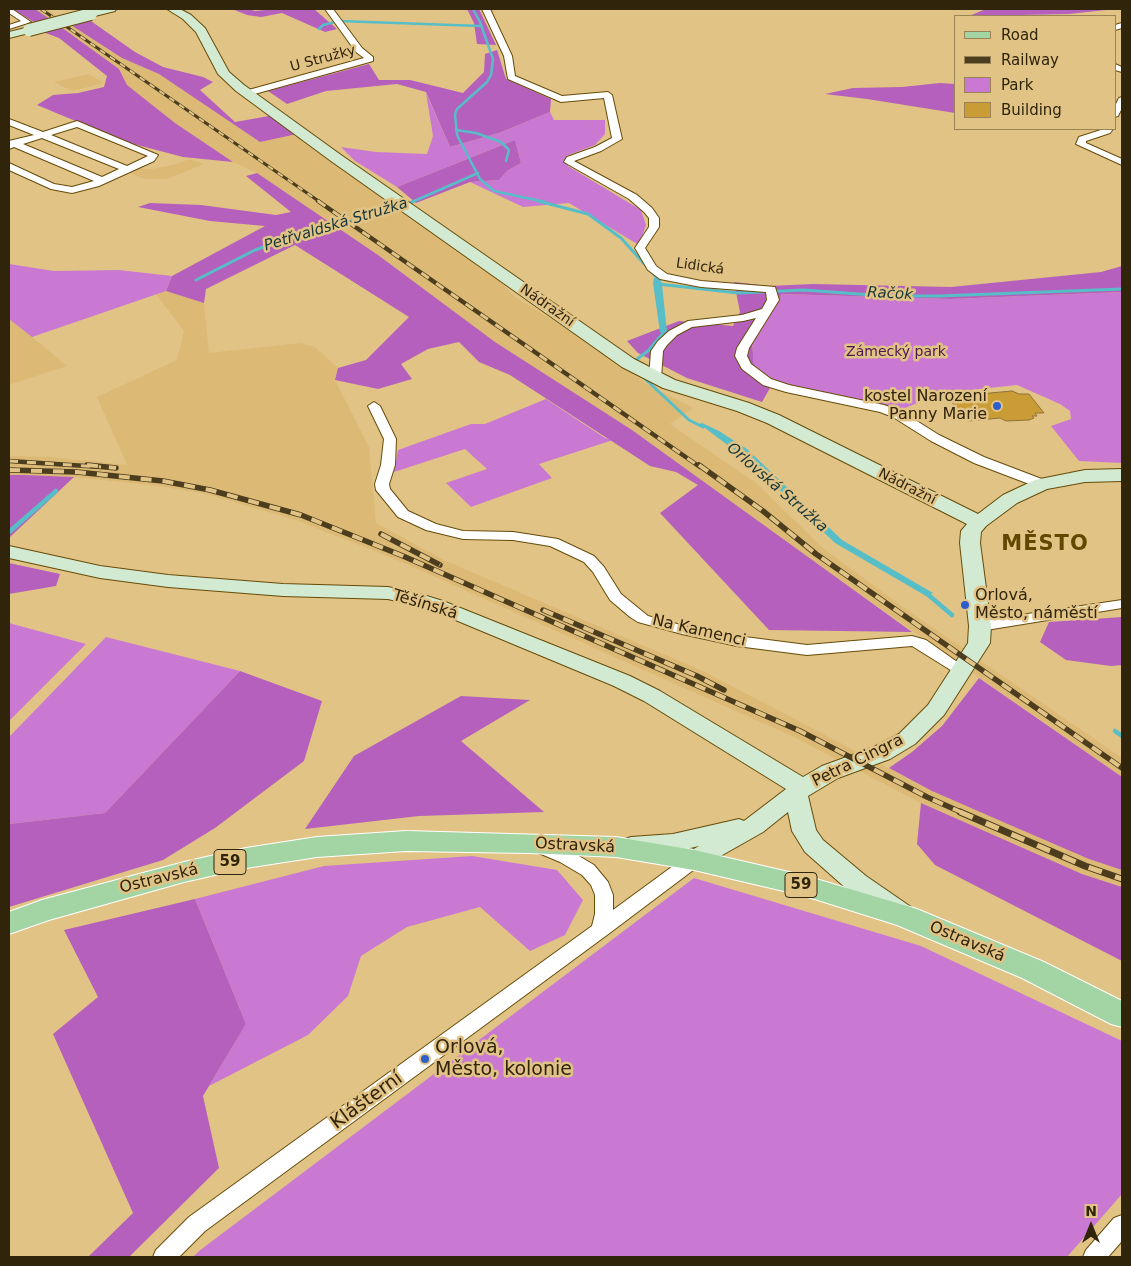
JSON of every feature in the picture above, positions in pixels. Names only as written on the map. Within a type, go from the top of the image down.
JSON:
[{"type":"main road","name":"Ostravská","points":[[9,923],[95,896],[184,872],[317,847],[379,842],[529,843],[616,847],[694,860],[806,886],[907,916],[1033,970],[1122,1015]]},
{"type":"street","points":[[9,27],[28,26],[112,9]]},
{"type":"street","name":"Nádražní","points":[[172,9],[187,17],[201,30],[224,74],[248,93],[336,158],[602,345],[655,378],[760,413],[979,522]]},
{"type":"street","name":"U Stružky","points":[[248,93],[370,59],[359,50],[329,9]]},
{"type":"street","name":"Lidická","points":[[486,9],[508,56],[511,77],[561,98],[608,95],[617,139],[598,149],[570,159],[569,162],[633,197],[648,210],[654,218],[654,227],[640,248],[652,268],[664,277],[701,284],[754,288],[772,293],[773,300],[743,348],[741,356],[746,366],[767,382],[786,388],[884,409],[898,414],[935,438],[979,460],[1042,484]]},
{"type":"street","points":[[9,10],[28,26]]},
{"type":"street","points":[[9,35],[28,26]]},
{"type":"street","points":[[1116,112],[1122,100]]},
{"type":"street","points":[[9,122],[127,169]]},
{"type":"street","points":[[9,166],[50,186],[61,190],[72,190],[99,182],[151,159],[153,155],[77,124],[11,144]]},
{"type":"street","points":[[1108,130],[1082,139],[1081,144],[1122,162]]},
{"type":"street","points":[[11,144],[99,182]]},
{"type":"street","points":[[655,378],[658,351],[662,343],[673,333],[688,324],[743,318],[766,311]]},
{"type":"street","name":"Na Kamenci","points":[[374,406],[390,440],[388,465],[382,484],[383,490],[403,514],[431,526],[463,535],[513,536],[553,542],[589,559],[599,570],[615,596],[643,619],[737,641],[807,650],[912,641],[921,643],[962,671]]},
{"type":"street","points":[[979,522],[1010,500],[1042,484],[1085,476],[1122,475]]},
{"type":"street","name":"Petra Cingra","points":[[694,860],[754,826],[800,791],[830,772],[882,753],[907,738],[920,728],[936,710],[979,644],[980,626],[970,543],[971,531],[979,522]]},
{"type":"street","name":"Těšínská","points":[[9,552],[100,572],[168,581],[283,590],[388,593],[419,600],[612,677],[652,696],[800,791]]},
{"type":"street","points":[[980,626],[1122,604]]},
{"type":"street","points":[[800,791],[802,824],[814,846],[857,884],[907,916]]},
{"type":"street","points":[[616,847],[673,843],[731,828],[754,826]]},
{"type":"street","points":[[529,843],[566,857],[588,870],[599,882],[604,895],[604,914],[600,930]]},
{"type":"street","name":"Klášterní","points":[[164,1257],[197,1224],[425,1060],[694,860]]},
{"type":"street","points":[[1094,1257],[1122,1225]]},
{"type":"shaded area","points":[[13,9],[35,9],[51,20],[37,24]]},
{"type":"shaded area","points":[[35,9],[47,9],[122,58],[159,74],[260,142],[297,134],[490,271],[515,297],[565,328],[647,384],[693,408],[670,424],[756,483],[823,548],[900,605],[1122,758],[1122,777],[807,557],[632,430],[495,342],[378,255],[257,173],[233,162],[175,123],[127,85],[119,69]]},
{"type":"shaded area","points":[[232,9],[255,11],[314,9],[337,29],[325,32],[282,13],[261,17],[247,15]]},
{"type":"shaded area","points":[[467,9],[479,9],[496,45],[477,44],[474,23]]},
{"type":"shaded area","points":[[986,9],[1106,10],[1069,14],[971,15]]},
{"type":"shaded area","points":[[88,19],[135,52],[163,67],[203,77],[213,82],[200,90],[235,122],[269,116],[297,134],[260,142],[159,74],[122,58],[71,25]]},
{"type":"shaded area","points":[[61,27],[119,69],[127,85],[175,123],[233,162],[183,157],[126,142],[37,105],[53,95],[78,93],[104,87],[107,76],[59,38],[40,31]]},
{"type":"shaded area","points":[[497,50],[506,79],[551,99],[550,112],[499,133],[450,147],[426,92],[397,84],[326,91],[287,104],[268,91],[369,64],[379,80],[410,80],[463,93],[484,72],[485,54]]},
{"type":"shaded area","points":[[89,74],[104,83],[72,91],[54,82]]},
{"type":"shaded area","points":[[940,83],[954,84],[954,113],[825,94],[853,88],[902,87]]},
{"type":"shaded area","points":[[515,140],[521,163],[507,171],[499,180],[470,182],[416,203],[397,187]]},
{"type":"shaded area","points":[[189,159],[204,164],[167,179],[145,179],[124,171],[133,168],[152,169],[177,164]]},
{"type":"shaded area","points":[[257,173],[378,255],[495,342],[632,430],[912,632],[769,630],[660,513],[698,485],[676,472],[650,466],[510,375],[479,362],[459,342],[428,349],[401,364],[412,379],[378,389],[335,380],[338,368],[366,360],[409,317],[295,245],[206,289],[204,303],[166,291],[172,276],[265,226],[210,221],[138,207],[150,203],[201,205],[276,215],[291,212],[246,176]]},
{"type":"shaded area","points":[[1122,266],[1122,292],[950,299],[781,294],[780,300],[752,343],[754,365],[774,381],[762,402],[687,378],[638,353],[627,341],[679,321],[733,326],[740,312],[734,282],[769,286],[813,284],[951,287],[1101,272]]},
{"type":"shaded area","points":[[166,291],[204,303],[209,353],[300,343],[315,347],[338,368],[335,380],[369,447],[376,523],[446,561],[703,671],[932,791],[1089,859],[1122,870],[1122,887],[1082,874],[921,803],[794,737],[397,560],[296,520],[206,494],[159,486],[74,477],[9,475],[9,456],[50,457],[127,465],[97,397],[177,360],[184,331],[156,294]]},
{"type":"shaded area","points":[[9,319],[32,337],[67,366],[9,385]]},
{"type":"shaded area","points":[[9,475],[23,475],[74,477],[10,537]]},
{"type":"shaded area","points":[[9,563],[60,574],[56,586],[9,594]]},
{"type":"shaded area","points":[[1122,617],[1122,665],[1111,666],[1066,660],[1040,642],[1049,622]]},
{"type":"shaded area","points":[[240,671],[322,701],[304,761],[215,828],[163,860],[9,907],[9,824],[105,813]]},
{"type":"shaded area","points":[[979,678],[1122,777],[1122,870],[1089,859],[932,791],[889,768],[912,752],[942,726]]},
{"type":"shaded area","points":[[461,696],[530,700],[461,741],[544,812],[419,816],[305,829],[354,756]]},
{"type":"shaded area","points":[[921,803],[1082,874],[1122,887],[1122,961],[935,865],[917,844]]},
{"type":"shaded area","points":[[195,899],[246,1024],[203,1096],[219,1168],[129,1257],[88,1257],[133,1213],[53,1034],[98,997],[64,930]]},
{"type":"green space","points":[[426,93],[450,147],[499,133],[550,112],[554,120],[605,120],[605,134],[595,145],[566,156],[568,166],[641,210],[646,225],[639,245],[569,203],[523,207],[470,182],[499,180],[507,171],[521,163],[515,140],[397,187],[355,161],[341,147],[376,152],[427,154],[433,136]]},
{"type":"green space","points":[[9,264],[54,271],[119,270],[172,276],[166,291],[32,337],[9,319]]},
{"type":"green space","name":"Zámecký park","points":[[1122,292],[1122,463],[1079,461],[1051,426],[1071,419],[1070,411],[1060,404],[1017,385],[942,393],[900,410],[774,381],[754,365],[752,343],[780,300],[781,294],[950,299]]},
{"type":"green space","points":[[546,399],[605,438],[613,440],[539,464],[552,478],[471,507],[446,483],[487,469],[465,449],[394,472],[398,450],[471,424],[485,424]]},
{"type":"green space","points":[[9,623],[86,644],[9,721]]},
{"type":"green space","points":[[106,637],[240,671],[105,813],[9,824],[9,737]]},
{"type":"green space","points":[[472,856],[557,870],[583,900],[565,935],[530,951],[480,907],[407,927],[361,956],[348,996],[308,1035],[209,1086],[246,1024],[195,899],[324,866]]},
{"type":"green space","points":[[694,878],[921,946],[1122,1041],[1122,1194],[1067,1257],[193,1257],[199,1251]]},
{"type":"water","points":[[654,278],[660,278],[662,284],[667,332],[663,333],[660,332],[653,283]]},
{"type":"water","points":[[702,423],[719,431],[747,449],[842,540],[933,593],[926,596],[835,543],[750,462],[705,428],[697,425]]},
{"type":"building","name":"kostel Narození Panny Marie","points":[[1012,391],[1019,394],[1029,394],[1044,413],[1035,413],[1037,416],[1032,416],[1034,418],[1029,420],[1006,421],[1000,418],[969,421],[965,420],[952,402],[984,397],[987,396],[985,394],[990,393]]},
{"type":"waterway","name":"Orlovská Stružka","points":[[457,130],[455,114],[457,109],[487,82],[491,75],[493,59],[480,22],[473,9]]},
{"type":"waterway","points":[[319,29],[323,25],[339,21],[481,26]]},
{"type":"waterway","points":[[457,130],[476,133],[501,142],[509,150],[506,161]]},
{"type":"waterway","name":"Orlovská Stružka","points":[[457,130],[457,135],[477,173]]},
{"type":"waterway","name":"Petřvaldská Stružka","points":[[412,202],[477,173]]},
{"type":"waterway","name":"Orlovská Stružka","points":[[477,173],[480,179],[494,191],[545,202]]},
{"type":"waterway","name":"Petřvaldská Stružka","points":[[196,280],[255,250],[283,240],[399,208],[414,201]]},
{"type":"waterway","name":"Račok","points":[[538,201],[588,214],[621,238],[657,278],[658,284],[738,293],[804,290],[886,296],[939,296],[1122,289]]},
{"type":"waterway","name":"Orlovská Stružka","points":[[632,363],[649,350],[663,333],[663,329]]},
{"type":"waterway","name":"Orlovská Stružka","points":[[641,375],[689,420],[703,427]]},
{"type":"waterway","name":"Petřvaldská Stružka","points":[[9,532],[56,491]]},
{"type":"waterway","name":"Orlovská Stružka","points":[[925,592],[952,615]]},
{"type":"waterway","name":"Orlovská Stružka","points":[[1115,731],[1122,736]]},
{"type":"railway","points":[[41,9],[320,202]]},
{"type":"railway","points":[[318,201],[700,467]]},
{"type":"railway","points":[[9,461],[101,467]]},
{"type":"railway","points":[[87,465],[116,468]]},
{"type":"railway","points":[[699,465],[763,511],[816,554],[1122,768]]},
{"type":"railway","points":[[9,470],[77,472],[163,481],[210,490],[301,515],[403,556],[800,731],[927,797],[963,813]]},
{"type":"railway","points":[[381,534],[440,565]]},
{"type":"railway","points":[[543,610],[697,676],[724,690]]},
{"type":"railway","points":[[960,812],[1085,866],[1122,879]]},
{"type":"place","name":"kostel Narození Panny Marie","points":[[997,406]]},
{"type":"place","name":"Orlová, Město, náměstí","points":[[965,605]]},
{"type":"place","name":"Orlová, Město, kolonie","points":[[425,1059]]},
{"type":"district","name":"MĚSTO","points":[[1045,545]]}]
